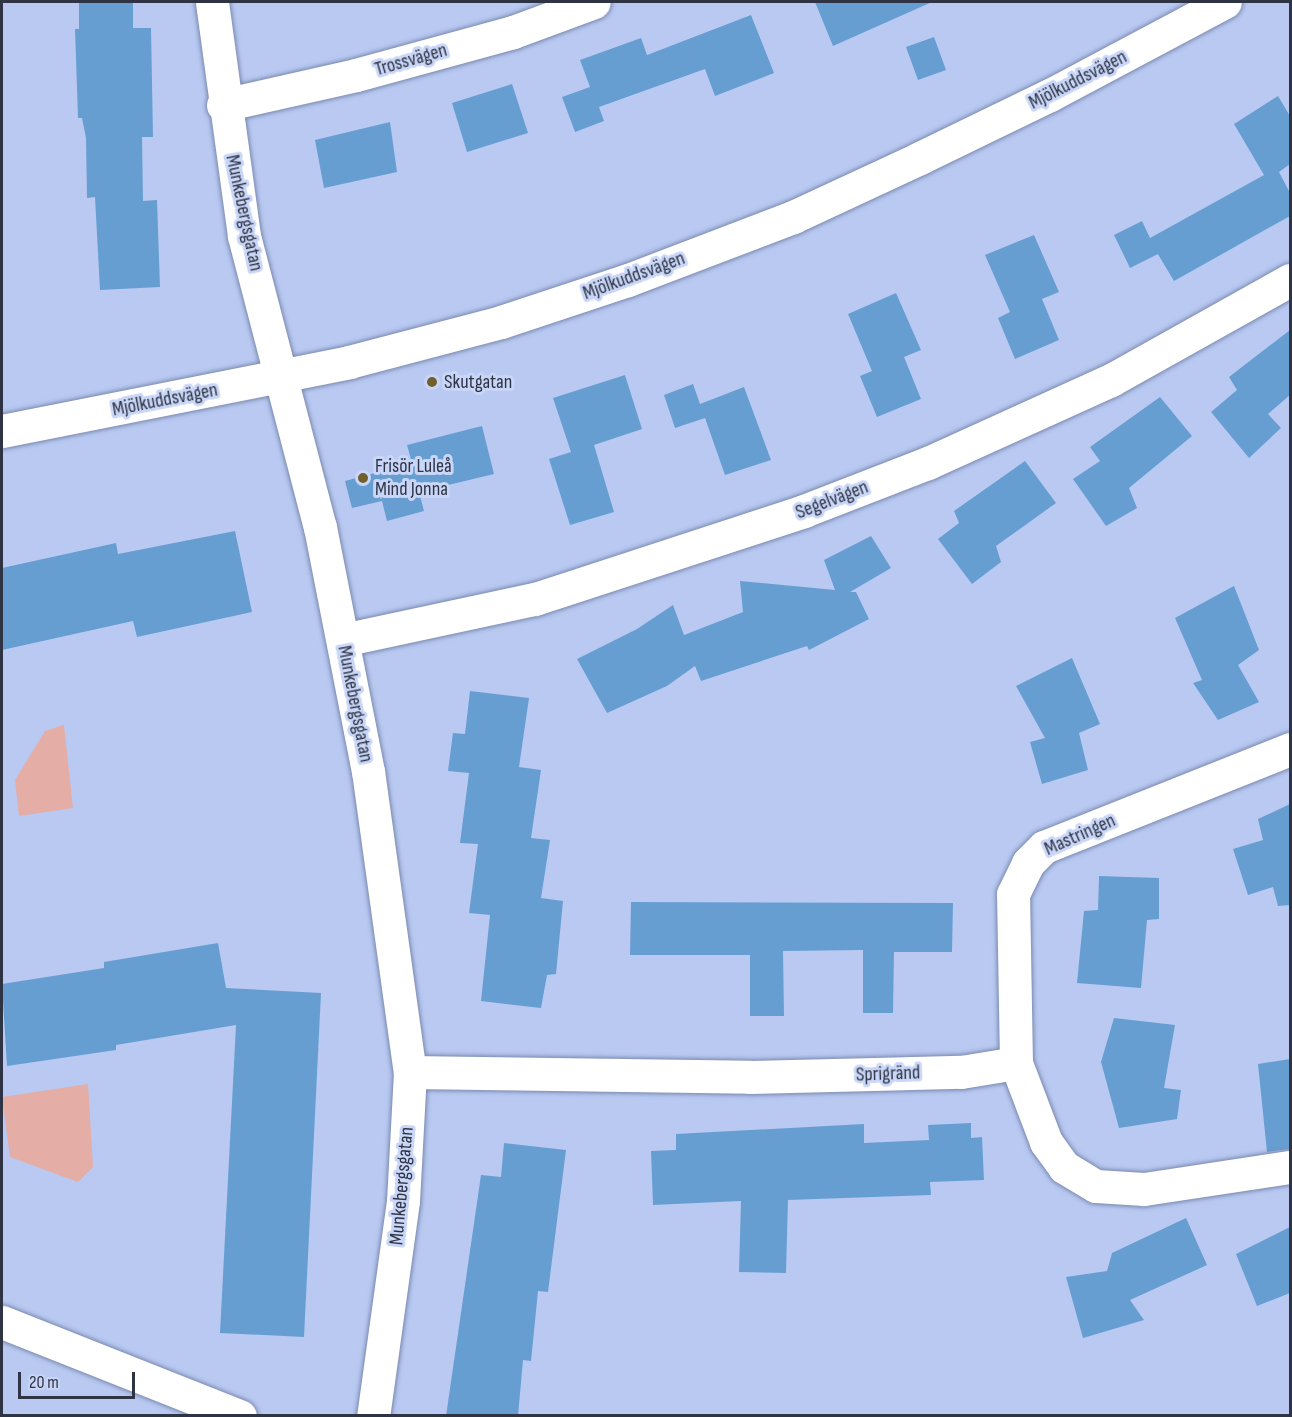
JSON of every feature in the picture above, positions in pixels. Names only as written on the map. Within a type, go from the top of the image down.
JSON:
[{"type":"street","name":"Munkebergsgatan","points":[[212,2],[224,105],[244,236],[283,377],[320,527],[368,771],[410,1072],[403,1201],[373,1416]]},
{"type":"street","name":"Trossvägen","points":[[224,105],[356,75],[490,38],[594,2]]},
{"type":"street","name":"Mjölkuddsvägen","points":[[2,431],[283,377],[501,322],[628,280],[793,217],[1050,95],[1225,2]]},
{"type":"street","name":"Segelvägen","points":[[343,640],[535,599],[814,507],[928,463],[1111,380],[1290,280]]},
{"type":"street","name":"Mastringen","points":[[1016,1063],[1013,894],[1028,863],[1044,847],[1290,749]]},
{"type":"street","name":"Sprigränd","points":[[410,1072],[750,1077],[961,1071],[1016,1063]]},
{"type":"street","points":[[1016,1063],[1046,1142],[1064,1167],[1096,1186],[1143,1189],[1290,1167]]},
{"type":"street","points":[[2,1322],[240,1416]]},
{"type":"shaded area","points":[[64,725],[73,808],[19,816],[15,780],[45,731]]},
{"type":"shaded area","points":[[88,1084],[93,1167],[78,1182],[10,1157],[2,1097]]},
{"type":"building","points":[[79,2],[133,2],[133,28],[151,28],[153,137],[142,137],[143,201],[157,200],[160,287],[100,290],[95,197],[87,198],[86,138],[82,118],[78,118],[75,29],[79,29]]},
{"type":"building","points":[[815,2],[932,2],[833,46]]},
{"type":"building","points":[[751,15],[774,73],[715,96],[705,69],[599,107],[604,121],[575,132],[562,97],[590,87],[580,60],[641,38],[647,55]]},
{"type":"building","points":[[934,37],[946,70],[918,80],[906,47]]},
{"type":"building","points":[[512,84],[528,133],[467,152],[452,103]]},
{"type":"building","points":[[1278,96],[1290,116],[1290,164],[1279,172],[1290,193],[1290,216],[1174,281],[1158,254],[1130,268],[1114,235],[1142,221],[1150,238],[1264,175],[1234,124]]},
{"type":"building","points":[[390,122],[397,172],[324,188],[315,140]]},
{"type":"building","points":[[1034,235],[1059,292],[1042,299],[1059,340],[1015,359],[998,318],[1010,312],[985,255]]},
{"type":"building","points":[[896,293],[921,350],[904,357],[921,399],[877,417],[860,376],[872,371],[848,314]]},
{"type":"building","points":[[1290,330],[1290,395],[1268,414],[1281,428],[1249,458],[1211,412],[1237,390],[1229,377]]},
{"type":"building","points":[[625,375],[642,429],[594,445],[614,512],[570,525],[549,459],[571,452],[553,398]]},
{"type":"building","points":[[693,384],[700,404],[744,387],[771,460],[725,475],[705,418],[675,428],[664,395]]},
{"type":"building","points":[[1160,397],[1192,436],[1129,488],[1137,508],[1106,526],[1073,479],[1100,461],[1090,447]]},
{"type":"building","points":[[482,426],[494,474],[419,492],[424,511],[387,521],[382,501],[352,508],[345,481],[412,463],[407,445]]},
{"type":"building","points":[[1025,461],[1056,503],[996,546],[1001,562],[972,584],[938,539],[959,523],[954,511]]},
{"type":"building","points":[[235,531],[252,612],[137,637],[133,621],[2,650],[2,568],[116,543],[118,554]]},
{"type":"building","points":[[871,536],[891,568],[850,592],[856,592],[869,619],[809,650],[807,646],[701,681],[695,666],[667,686],[607,713],[577,659],[637,629],[673,605],[684,635],[743,612],[740,581],[835,590],[824,560]]},
{"type":"building","points":[[1234,586],[1259,650],[1238,665],[1259,702],[1218,720],[1193,683],[1202,680],[1175,618]]},
{"type":"building","points":[[1072,658],[1100,724],[1079,733],[1088,770],[1042,784],[1030,742],[1045,738],[1016,686]]},
{"type":"building","points":[[470,691],[529,698],[519,767],[541,770],[531,838],[550,840],[541,898],[563,901],[556,974],[547,975],[541,1008],[481,1001],[490,915],[469,913],[478,844],[460,843],[469,773],[448,771],[453,733],[465,734]]},
{"type":"building","points":[[1290,804],[1290,905],[1278,906],[1273,887],[1248,895],[1233,849],[1263,840],[1258,819]]},
{"type":"building","points":[[1099,876],[1159,878],[1159,919],[1147,920],[1141,988],[1077,983],[1084,911],[1098,910]]},
{"type":"building","points":[[631,902],[953,903],[952,952],[894,952],[893,1013],[863,1013],[863,950],[783,951],[784,1016],[750,1016],[750,955],[630,955]]},
{"type":"building","points":[[218,943],[226,988],[321,993],[304,1337],[220,1333],[236,1025],[116,1045],[116,1050],[7,1066],[2,984],[104,968],[104,962]]},
{"type":"building","points":[[1114,1018],[1175,1025],[1164,1088],[1181,1090],[1177,1119],[1119,1128],[1101,1062]]},
{"type":"building","points":[[1290,1059],[1290,1149],[1267,1152],[1258,1064]]},
{"type":"building","points":[[971,1123],[971,1138],[982,1137],[984,1180],[930,1182],[931,1195],[788,1200],[786,1273],[739,1272],[741,1201],[653,1205],[651,1151],[676,1150],[676,1134],[864,1124],[864,1143],[929,1140],[928,1125]]},
{"type":"building","points":[[504,1143],[566,1150],[548,1292],[538,1291],[531,1361],[523,1360],[518,1416],[446,1416],[481,1175],[501,1177]]},
{"type":"building","points":[[1186,1218],[1207,1265],[1130,1300],[1144,1320],[1083,1338],[1066,1277],[1107,1271],[1112,1253]]},
{"type":"building","points":[[1290,1227],[1290,1293],[1257,1306],[1236,1254]]},
{"type":"place","name":"Skutgatan","points":[[432,382]]},
{"type":"place","name":"Frisör Luleå Mind Jonna","points":[[363,478]]}]
